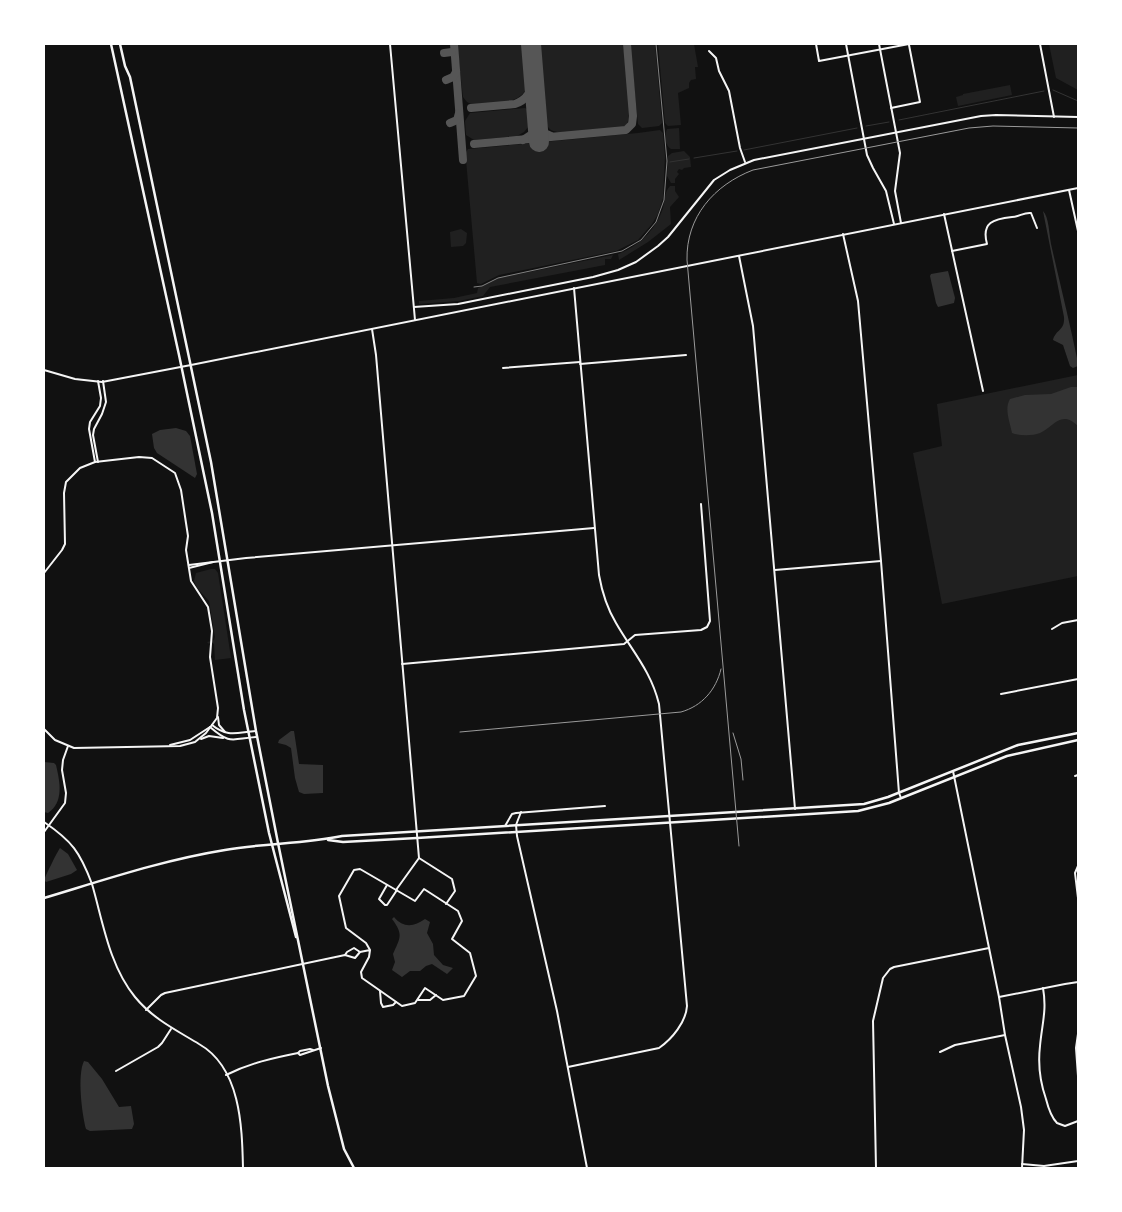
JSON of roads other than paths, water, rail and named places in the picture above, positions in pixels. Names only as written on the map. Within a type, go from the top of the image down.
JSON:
[{"type":"main road","points":[[111,44],[212,513],[250,738],[271,844],[303,965]]},
{"type":"main road","points":[[120,44],[125,66],[130,77],[211,462],[257,737],[303,965],[344,1149],[354,1168]]},
{"type":"main road","points":[[44,898],[145,867],[182,858],[278,843],[324,840],[342,836],[864,804],[899,793],[1018,746],[1078,733]]},
{"type":"main road","points":[[324,840],[343,842],[416,838],[865,810],[901,798],[1007,756],[1078,740]]},
{"type":"street","points":[[390,44],[415,320]]},
{"type":"street","points":[[816,44],[819,61],[909,44],[920,102],[892,108]]},
{"type":"street","points":[[846,44],[870,163],[886,191],[894,224]]},
{"type":"street","points":[[879,44],[900,159],[895,192],[901,223]]},
{"type":"street","points":[[1040,44],[1054,117]]},
{"type":"street","points":[[709,51],[716,58],[729,91],[740,148],[745,162]]},
{"type":"street","points":[[414,307],[458,304],[593,277],[622,269],[648,254],[668,236],[714,180],[745,162],[996,114],[1078,117]]},
{"type":"street","points":[[44,370],[75,380],[104,381],[1078,188]]},
{"type":"street","points":[[1069,190],[1078,231]]},
{"type":"street","points":[[952,251],[987,244],[985,237],[987,228],[992,221],[999,218],[1012,217],[1027,212],[1032,213],[1037,228]]},
{"type":"street","points":[[944,214],[983,391]]},
{"type":"street","points":[[843,234],[858,301],[899,793],[901,798]]},
{"type":"street","points":[[739,256],[752,326],[795,809]]},
{"type":"street","points":[[568,1067],[653,1050],[661,1046],[682,1022],[687,1006],[661,715],[657,696],[646,670],[611,614],[602,591],[594,528],[574,288]]},
{"type":"street","points":[[372,328],[376,355],[419,858],[387,905],[385,905],[379,899],[387,885]]},
{"type":"street","points":[[503,368],[686,355]]},
{"type":"street","points":[[95,462],[89,429],[90,422],[100,406],[101,398],[98,381]]},
{"type":"street","points":[[98,462],[94,428],[106,402],[104,381]]},
{"type":"street","points":[[44,574],[62,550],[64,544],[63,499],[66,482],[80,468],[95,462],[134,457],[157,461],[175,473],[181,490],[188,533],[186,550],[188,566],[194,588],[208,607],[212,630],[210,657],[218,704],[219,725],[225,732]]},
{"type":"street","points":[[402,664],[624,644],[635,636],[701,630],[710,621],[700,504]]},
{"type":"street","points":[[188,566],[392,545],[594,528]]},
{"type":"street","points":[[775,570],[881,561]]},
{"type":"street","points":[[1052,629],[1062,623],[1078,620]]},
{"type":"street","points":[[1001,694],[1078,680]]},
{"type":"street","points":[[201,739],[218,717]]},
{"type":"street","points":[[211,726],[219,731],[235,734],[256,731]]},
{"type":"street","points":[[211,726],[223,738]]},
{"type":"street","points":[[44,729],[55,740],[80,749],[170,745],[190,740],[211,726]]},
{"type":"street","points":[[170,745],[173,747],[185,746],[212,736],[236,740],[257,737]]},
{"type":"street","points":[[44,832],[66,803],[62,770],[68,746]]},
{"type":"street","points":[[953,771],[1021,1107],[1024,1130],[1022,1168]]},
{"type":"street","points":[[505,826],[512,814],[521,812],[606,806]]},
{"type":"street","points":[[521,812],[516,825],[516,832],[568,1067],[587,1168]]},
{"type":"street","points":[[44,822],[69,842],[82,858],[92,884],[112,955],[118,970],[131,992],[146,1010],[172,1029],[206,1048],[217,1060],[226,1075],[239,1110],[242,1130],[243,1168]]},
{"type":"street","points":[[419,858],[452,880],[455,891],[446,904]]},
{"type":"street","points":[[357,868],[387,885],[415,901],[424,889],[458,911],[462,921],[452,939],[470,953],[476,976],[464,996],[443,1000],[425,988],[415,1003],[402,1006],[362,978],[361,972],[369,957],[370,950],[366,943],[346,928],[339,896],[340,892],[357,868]]},
{"type":"street","points":[[1077,868],[1075,873],[1078,898]]},
{"type":"street","points":[[345,955],[354,948],[360,952]]},
{"type":"street","points":[[876,1168],[873,1021],[883,978],[894,967],[989,948]]},
{"type":"street","points":[[146,1010],[165,993],[345,955],[355,958],[360,952],[370,950]]},
{"type":"street","points":[[999,996],[1078,982]]},
{"type":"street","points":[[1043,988],[1046,1008],[1041,1034],[1039,1062],[1043,1091],[1057,1124],[1065,1126],[1078,1121]]},
{"type":"street","points":[[380,991],[383,1008],[396,1002]]},
{"type":"street","points":[[418,1000],[430,1000],[436,995]]},
{"type":"street","points":[[116,1071],[158,1047],[172,1029]]},
{"type":"street","points":[[1078,1034],[1076,1061],[1078,1076]]},
{"type":"street","points":[[940,1052],[956,1045],[1005,1035]]},
{"type":"street","points":[[226,1075],[262,1060],[321,1048]]},
{"type":"street","points":[[1022,1164],[1044,1166],[1078,1161]]},
{"type":"lane","points":[[474,287],[482,286],[498,278],[622,251],[641,240],[652,228],[660,215],[664,200],[667,161],[656,44]]},
{"type":"waterway","points":[[1053,90],[1078,101]]},
{"type":"waterway","points":[[899,120],[1044,91]]},
{"type":"waterway","points":[[866,126],[889,122]]},
{"type":"waterway","points":[[744,150],[857,128]]},
{"type":"waterway","points":[[694,158],[737,151]]},
{"type":"waterway","points":[[670,162],[689,159]]},
{"type":"railway","points":[[739,846],[687,260],[691,230],[697,217],[705,204],[726,184],[753,170],[969,128],[993,126],[1078,128]]},
{"type":"railway","points":[[460,732],[681,712],[695,706],[707,696],[716,684],[721,669]]},
{"type":"railway","points":[[733,733],[741,759],[743,780]]}]
